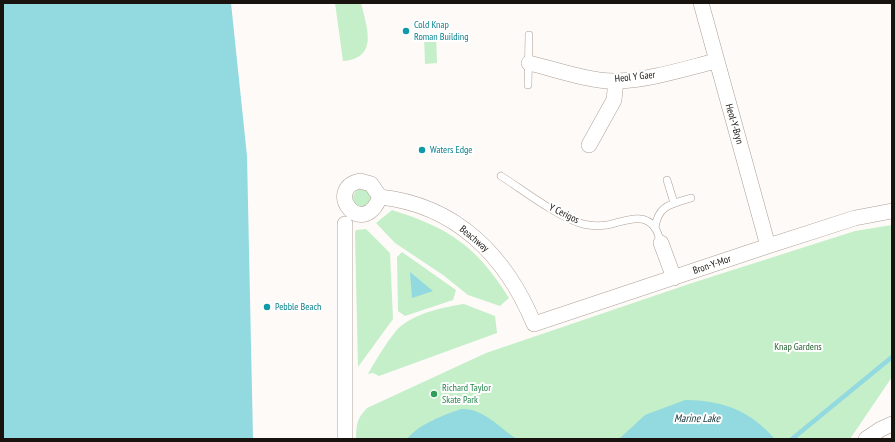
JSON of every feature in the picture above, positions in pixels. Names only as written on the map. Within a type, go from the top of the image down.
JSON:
[{"type":"street","name":"Heol-Y-Bryn","points":[[701,3],[768,246]]},
{"type":"street","name":"Heol Y Gaer","points":[[529,63],[582,76],[616,81],[653,76],[716,61]]},
{"type":"street","points":[[589,145],[614,100],[616,81]]},
{"type":"street","name":"Beachway","points":[[380,197],[397,199],[438,213],[482,243],[500,263],[524,300],[534,324]]},
{"type":"street","name":"Bron-Y-Mor","points":[[534,324],[855,218],[892,211]]},
{"type":"street","points":[[345,224],[345,439]]},
{"type":"street","points":[[661,243],[674,278]]},
{"type":"street","points":[[866,439],[892,424]]},
{"type":"lane","points":[[528,85],[529,35]]},
{"type":"lane","name":"Y Cerigos","points":[[501,176],[549,208],[582,224],[607,225],[636,218],[647,221],[655,228]]},
{"type":"lane","points":[[667,180],[674,203]]},
{"type":"lane","points":[[661,243],[655,228],[656,217],[663,208],[691,198]]},
{"type":"green space","points":[[335,3],[361,3],[366,22],[368,40],[366,48],[362,54],[354,59],[343,61]]},
{"type":"green space","points":[[436,34],[437,63],[425,64],[424,35]]},
{"type":"green space","points":[[358,189],[366,189],[371,194],[369,205],[366,207],[358,207],[353,202],[353,194]]},
{"type":"green space","points":[[392,210],[430,224],[446,232],[460,242],[473,252],[485,265],[509,298],[500,306],[468,295],[443,275],[395,243],[376,223]]},
{"type":"green space","name":"Knap Gardens","points":[[892,225],[892,377],[850,439],[356,439],[358,422],[361,415],[367,408],[486,353],[692,283],[855,231]]},
{"type":"green space","points":[[366,229],[390,253],[393,319],[358,367],[355,233],[356,230]]},
{"type":"green space","points":[[402,252],[456,290],[453,300],[405,316],[398,311],[397,257]]},
{"type":"green space","points":[[464,304],[495,316],[497,333],[379,376],[373,373],[368,374],[388,341],[407,321],[439,309]]},
{"type":"water","points":[[3,3],[231,3],[247,156],[253,439],[3,439]]},
{"type":"water","points":[[410,272],[433,291],[412,298]]},
{"type":"water","name":"Marine Lake","points":[[685,400],[712,402],[735,409],[756,421],[775,439],[619,439],[645,415]]},
{"type":"water","points":[[461,409],[484,415],[517,439],[407,439],[425,424]]},
{"type":"waterway","points":[[792,439],[892,357]]},
{"type":"place","name":"Cold Knap Roman Building","points":[[406,31]]},
{"type":"place","name":"Waters Edge","points":[[422,150]]},
{"type":"place","name":"Pebble Beach","points":[[267,307]]},
{"type":"place","name":"Richard Taylor Skate Park","points":[[434,394]]}]
